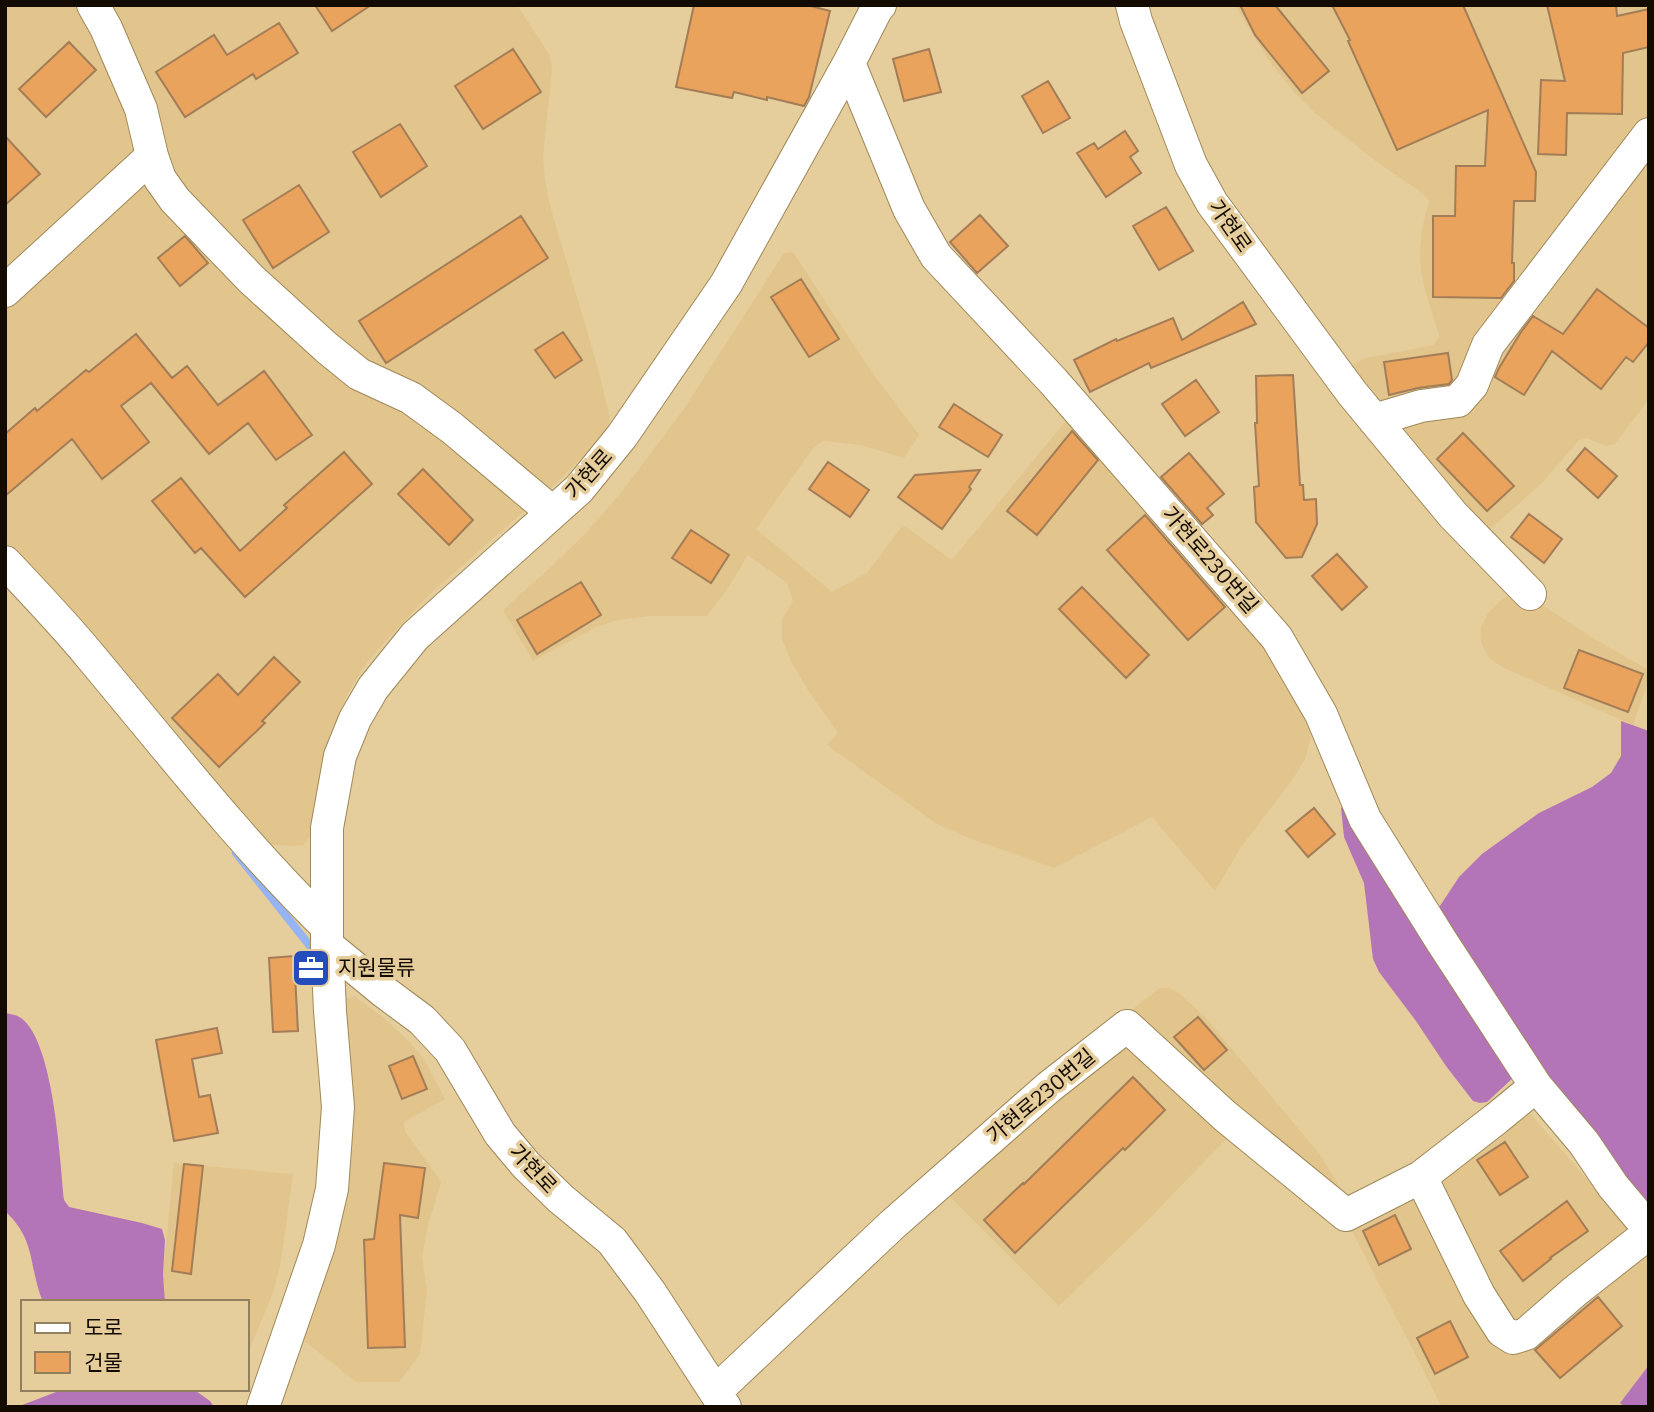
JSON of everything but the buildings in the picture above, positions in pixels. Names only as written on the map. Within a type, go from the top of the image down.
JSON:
[{"type":"street","points":[[93,5],[106,28],[141,109],[160,179],[175,200],[251,278],[327,348],[359,374],[411,398],[442,420],[552,512]]},
{"type":"street","name":"가현로","points":[[263,1407],[319,1245],[331,1189],[338,1107],[327,936],[327,828],[340,756],[355,719],[373,688],[415,636],[579,489],[622,436],[726,284],[880,5]]},
{"type":"street","name":"가현로","points":[[1132,5],[1191,165],[1212,203],[1352,393],[1453,515],[1530,594]]},
{"type":"street","name":"가현로230번길","points":[[849,63],[909,209],[936,256],[1054,381],[1277,638],[1321,714],[1365,819],[1442,942],[1536,1086],[1584,1143],[1613,1186],[1649,1231],[1526,1334],[1513,1338],[1502,1331],[1479,1295],[1421,1177]]},
{"type":"street","points":[[1374,420],[1421,406],[1458,401],[1472,386],[1488,345],[1649,134]]},
{"type":"street","points":[[5,291],[152,156]]},
{"type":"street","name":"가현로","points":[[5,562],[89,654],[327,936],[383,991],[422,1020],[450,1050],[500,1134],[526,1166],[612,1241],[650,1292],[720,1400]]},
{"type":"street","name":"가현로230번길","points":[[720,1400],[892,1225],[1049,1087],[1128,1026],[1225,1116],[1346,1214],[1421,1177],[1536,1086]]},
{"type":"shaded area","points":[[5,5],[517,5],[549,54],[552,68],[543,157],[545,179],[549,202],[599,372],[610,419],[606,432],[557,482],[430,594],[367,662],[349,691],[330,735],[321,766],[311,834],[304,845],[273,845],[254,833],[5,541]]},
{"type":"shaded area","points":[[1235,5],[1649,5],[1649,399],[1615,444],[1607,446],[1586,438],[1579,440],[1543,482],[1487,532],[1352,372],[1354,364],[1366,358],[1434,345],[1439,336],[1421,271],[1422,229],[1429,201],[1421,192],[1377,162],[1315,113],[1294,92],[1270,62]]},
{"type":"shaded area","points":[[793,252],[871,371],[919,435],[904,458],[861,445],[823,441],[813,448],[756,529],[832,592],[867,573],[903,525],[952,560],[1073,412],[1260,626],[1311,722],[1310,741],[1305,759],[1293,779],[1241,847],[1215,891],[1152,817],[1054,868],[937,824],[827,745],[838,733],[808,690],[782,639],[782,619],[793,601],[787,583],[748,555],[707,616],[650,616],[618,620],[596,627],[533,661],[503,610],[583,536],[620,494],[684,409],[784,253]]},
{"type":"shaded area","points":[[1514,592],[1539,603],[1649,670],[1649,679],[1633,725],[1502,667],[1489,658],[1481,642],[1481,627],[1488,613]]},
{"type":"shaded area","points":[[1621,721],[1649,731],[1649,1214],[1531,1061],[1487,1102],[1480,1103],[1473,1101],[1446,1066],[1379,972],[1373,959],[1364,883],[1344,837],[1341,808],[1345,805],[1438,909],[1459,877],[1482,854],[1539,813],[1592,787],[1611,773],[1621,756]]},
{"type":"shaded area","points":[[1160,988],[1169,988],[1179,993],[1206,1018],[1321,1156],[1349,1202],[1230,1135],[1147,1221],[1059,1306],[931,1178],[1038,1083]]},
{"type":"shaded area","points":[[354,996],[410,1042],[425,1061],[445,1099],[404,1122],[405,1131],[441,1182],[422,1256],[427,1290],[420,1354],[399,1382],[356,1382],[301,1338],[346,1194],[352,1110],[345,1000]]},
{"type":"shaded area","points":[[5,1013],[21,1018],[32,1031],[41,1051],[53,1103],[64,1200],[69,1207],[162,1229],[165,1240],[165,1300],[42,1300],[27,1243],[5,1211]]},
{"type":"shaded area","points":[[1527,1110],[1649,1251],[1649,1365],[1621,1402],[1625,1407],[1442,1407],[1348,1223]]},
{"type":"shaded area","points":[[174,1163],[293,1174],[281,1261],[273,1293],[248,1353],[248,1300],[165,1300],[163,1275]]},
{"type":"shaded area","points":[[1649,1365],[1649,1407],[1625,1407],[1620,1403]]},
{"type":"shaded area","points":[[59,1391],[196,1391],[214,1407],[17,1407]]},
{"type":"waterway","points":[[236,853],[310,946]]},
{"type":"place","name":"지원물류","points":[[311,968]]}]
